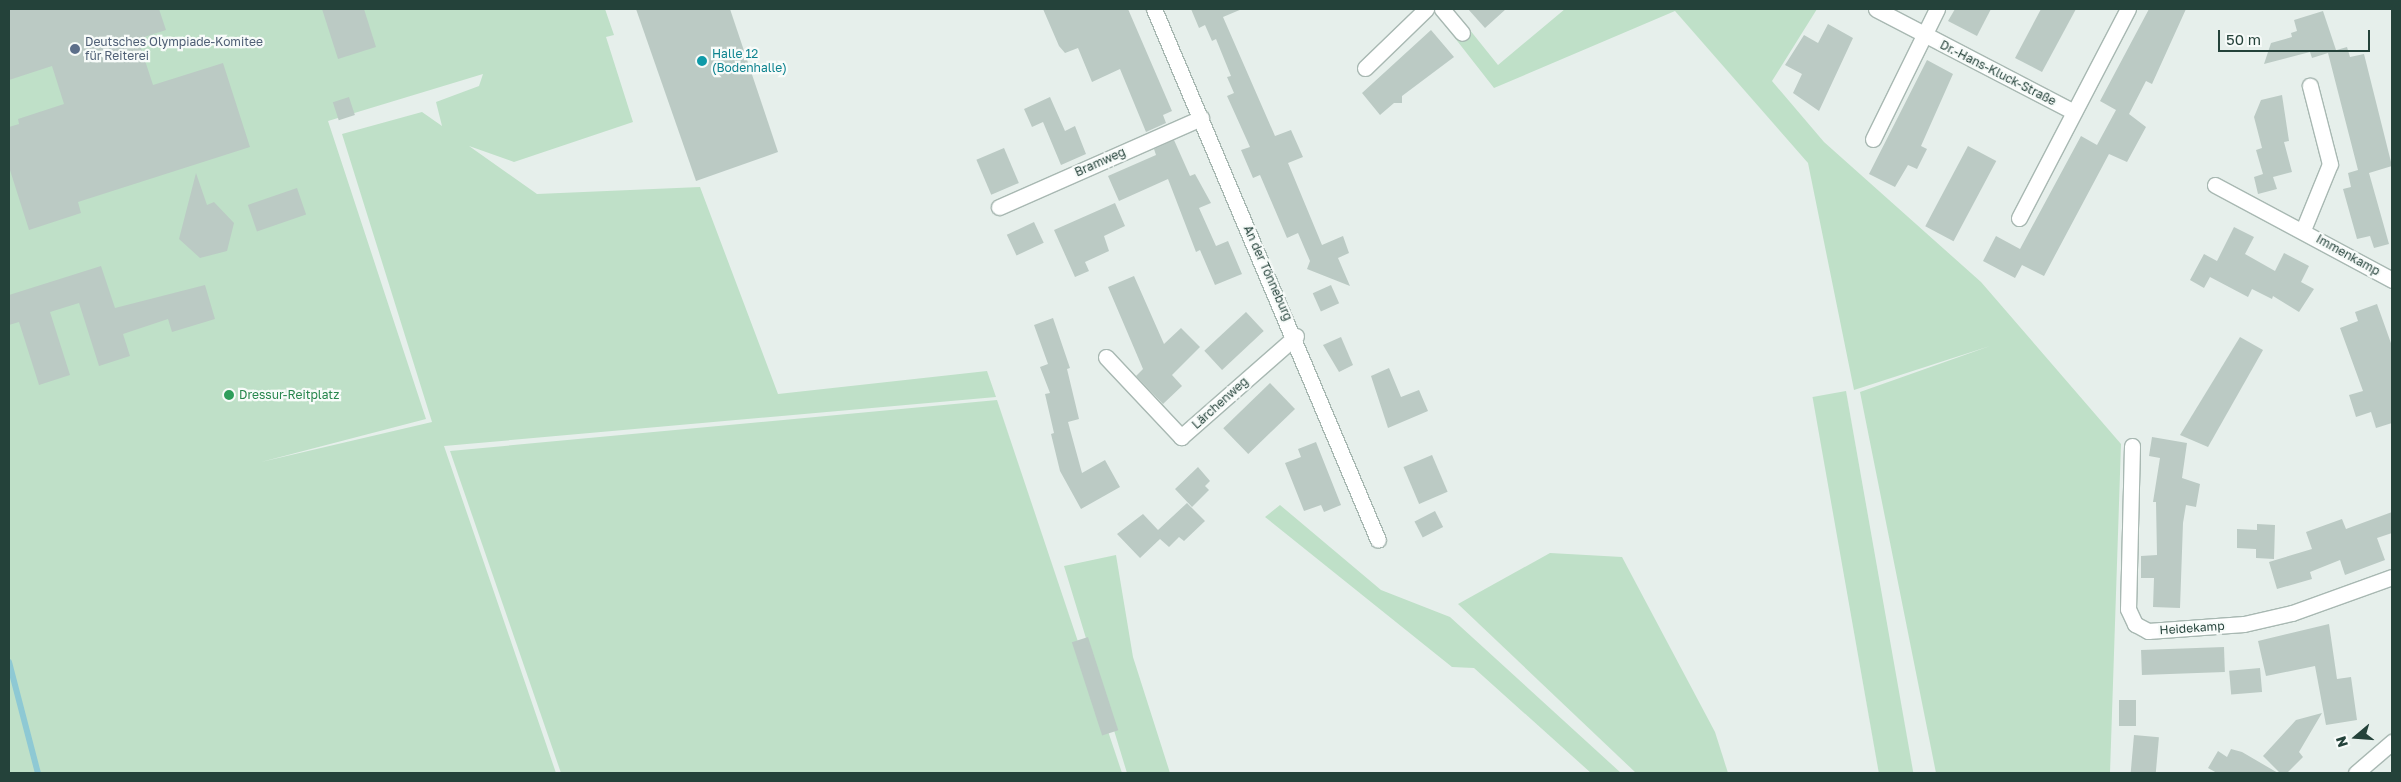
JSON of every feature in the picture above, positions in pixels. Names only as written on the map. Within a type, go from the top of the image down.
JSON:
[{"type":"street","name":"An der Tönneburg","points":[[1154,9],[1296,336],[1378,540]]},
{"type":"street","points":[[1365,68],[1426,9]]},
{"type":"street","points":[[1442,9],[1462,33]]},
{"type":"street","name":"Dr.-Hans-Kluck-Straße","points":[[1876,9],[2074,112]]},
{"type":"street","points":[[1873,139],[1922,34],[1937,9]]},
{"type":"street","points":[[2019,218],[2128,9]]},
{"type":"street","name":"Immenkamp","points":[[2304,230],[2330,164],[2310,86]]},
{"type":"street","name":"Bramweg","points":[[999,207],[1201,118]]},
{"type":"street","name":"Immenkamp","points":[[2215,185],[2304,230],[2392,280]]},
{"type":"street","name":"Lärchenweg","points":[[1106,357],[1181,437],[1296,336]]},
{"type":"street","name":"Heidekamp","points":[[2132,446],[2128,609],[2135,624],[2148,631],[2244,624],[2292,613],[2392,577]]},
{"type":"street","points":[[2356,773],[2392,742]]},
{"type":"green space","points":[[9,9],[605,9],[614,35],[606,37],[633,122],[514,162],[469,146],[537,194],[700,187],[778,394],[987,371],[996,397],[444,446],[556,773],[9,773]],"holes":[[[483,74],[479,86],[436,102],[442,126],[422,112],[342,134],[432,422],[261,462],[426,419],[328,121]]]},
{"type":"green space","points":[[1453,9],[1498,65],[1565,9],[1817,9],[1772,81],[1824,142],[1981,282],[2121,444],[2110,773],[1936,773],[1860,392],[1990,346],[1854,390],[1808,163],[1675,11],[1494,88],[1440,19]]},
{"type":"green space","points":[[1846,391],[1913,773],[1879,773],[1813,397]]},
{"type":"green space","points":[[997,400],[1122,773],[561,773],[450,451]]},
{"type":"green space","points":[[1280,505],[1381,590],[1450,617],[1621,773],[1591,773],[1474,668],[1452,667],[1265,517]]},
{"type":"green space","points":[[1550,553],[1622,557],[1715,732],[1728,773],[1636,773],[1458,604]]},
{"type":"green space","points":[[1116,555],[1133,657],[1170,773],[1127,773],[1064,566]]},
{"type":"building","points":[[9,9],[159,9],[166,30],[138,39],[153,85],[223,63],[250,147],[78,202],[81,213],[29,230],[9,167],[9,127],[19,124],[18,119],[64,104],[52,66],[9,80]]},
{"type":"building","points":[[322,9],[364,9],[376,47],[338,59]]},
{"type":"building","name":"Halle 12 (Bodenhalle)","points":[[636,9],[730,9],[778,152],[696,181]]},
{"type":"building","points":[[1043,9],[1128,9],[1172,111],[1163,115],[1166,123],[1146,132],[1120,69],[1092,82],[1078,48],[1065,53],[1059,46]]},
{"type":"building","points":[[1191,9],[1242,9],[1223,17],[1275,136],[1291,130],[1303,157],[1288,163],[1322,245],[1343,236],[1349,253],[1338,258],[1350,286],[1307,269],[1310,261],[1298,233],[1287,238],[1260,175],[1253,178],[1241,150],[1250,147],[1227,96],[1234,93],[1227,77],[1231,76],[1216,39],[1212,41],[1205,25],[1199,28]]},
{"type":"building","points":[[1468,9],[1506,9],[1485,28]]},
{"type":"building","points":[[1955,9],[1991,9],[1977,36],[1948,21]]},
{"type":"building","points":[[2041,9],[2076,9],[2042,72],[2015,58]]},
{"type":"building","points":[[2149,9],[2186,9],[2152,84],[2146,81],[2129,114],[2146,127],[2127,162],[2109,154],[2044,276],[2022,265],[2015,278],[1983,261],[1996,236],[2020,249],[2081,136],[2097,145],[2116,110],[2100,101]]},
{"type":"building","points":[[2323,11],[2336,50],[2330,52],[2347,47],[2350,57],[2364,54],[2392,166],[2369,173],[2389,244],[2374,248],[2370,236],[2357,239],[2343,189],[2351,187],[2348,173],[2358,170],[2328,53],[2312,58],[2310,52],[2264,64],[2271,43],[2292,37],[2291,33],[2297,31],[2294,20]]},
{"type":"building","points":[[1828,24],[1853,38],[1819,111],[1793,93],[1802,74],[1785,65],[1804,35],[1818,43]]},
{"type":"building","points":[[1431,30],[1454,57],[1402,96],[1402,103],[1394,103],[1380,115],[1362,93]]},
{"type":"building","points":[[1927,60],[1953,74],[1921,146],[1927,149],[1917,169],[1908,165],[1895,187],[1869,174]]},
{"type":"building","points":[[2282,95],[2289,141],[2284,142],[2292,172],[2273,177],[2277,189],[2258,194],[2254,177],[2263,174],[2256,150],[2262,148],[2254,117],[2261,100]]},
{"type":"building","points":[[349,97],[355,115],[339,120],[333,102]]},
{"type":"building","points":[[1050,97],[1065,131],[1075,126],[1086,154],[1061,165],[1043,122],[1032,127],[1024,109]]},
{"type":"building","points":[[1174,140],[1190,176],[1195,174],[1211,203],[1199,208],[1216,246],[1228,241],[1242,274],[1215,285],[1200,250],[1196,252],[1168,179],[1119,201],[1108,176],[1156,155],[1154,149]]},
{"type":"building","points":[[1968,146],[1996,161],[1954,241],[1925,226]]},
{"type":"building","points":[[1004,148],[1019,183],[991,195],[976,160]]},
{"type":"building","points":[[196,173],[207,205],[214,202],[234,223],[227,251],[200,258],[179,239]]},
{"type":"building","points":[[297,188],[306,214],[257,231],[248,205]]},
{"type":"building","points":[[1115,203],[1125,226],[1104,236],[1109,251],[1085,262],[1089,271],[1075,277],[1054,230]]},
{"type":"building","points":[[1034,222],[1044,243],[1017,256],[1007,235]]},
{"type":"building","points":[[2234,227],[2254,237],[2245,254],[2275,271],[2284,253],[2309,266],[2301,282],[2314,289],[2299,312],[2273,296],[2272,299],[2252,289],[2248,297],[2210,277],[2204,288],[2190,280],[2204,254],[2217,261]]},
{"type":"building","points":[[101,266],[115,308],[205,285],[215,319],[172,332],[168,319],[123,334],[130,356],[99,366],[79,303],[50,312],[70,375],[39,385],[19,322],[9,325],[9,295]]},
{"type":"building","points":[[1134,276],[1164,344],[1181,328],[1200,347],[1172,375],[1182,386],[1163,404],[1136,376],[1143,369],[1108,287]]},
{"type":"building","points":[[1331,285],[1339,303],[1321,311],[1313,293]]},
{"type":"building","points":[[2377,304],[2392,346],[2392,423],[2376,428],[2371,412],[2356,417],[2349,395],[2363,391],[2340,328],[2358,321],[2355,312]]},
{"type":"building","points":[[1246,312],[1264,331],[1222,370],[1204,351]]},
{"type":"building","points":[[1053,318],[1070,368],[1067,369],[1079,419],[1068,422],[1082,473],[1105,460],[1120,487],[1081,509],[1060,471],[1051,434],[1054,433],[1045,394],[1050,393],[1040,367],[1048,364],[1034,325]]},
{"type":"building","points":[[1341,337],[1353,365],[1339,372],[1323,345]]},
{"type":"building","points":[[2240,337],[2263,350],[2208,447],[2180,435]]},
{"type":"building","points":[[1389,368],[1401,397],[1419,390],[1428,411],[1388,428],[1371,376]]},
{"type":"building","points":[[1270,383],[1295,409],[1248,454],[1223,428]]},
{"type":"building","points":[[2152,437],[2187,443],[2182,478],[2200,484],[2196,507],[2186,505],[2183,523],[2180,608],[2153,607],[2154,578],[2141,578],[2141,556],[2157,555],[2156,502],[2153,502],[2160,458],[2149,456]]},
{"type":"building","points":[[1316,442],[1341,505],[1324,512],[1321,505],[1304,511],[1285,463],[1301,457],[1298,449]]},
{"type":"building","points":[[1432,455],[1448,492],[1419,504],[1403,467]]},
{"type":"building","points":[[1198,467],[1210,481],[1205,486],[1209,490],[1192,507],[1175,489]]},
{"type":"building","points":[[1187,503],[1205,521],[1184,541],[1179,537],[1169,547],[1160,539],[1140,558],[1117,534],[1143,514],[1158,530]]},
{"type":"building","points":[[1435,511],[1443,527],[1423,537],[1415,521]]},
{"type":"building","points":[[2392,512],[2392,533],[2377,538],[2385,560],[2345,575],[2340,560],[2310,572],[2312,579],[2277,589],[2269,562],[2312,549],[2306,532],[2342,519],[2346,529]]},
{"type":"building","points":[[2257,524],[2275,525],[2274,559],[2256,558],[2256,549],[2237,548],[2237,529],[2257,530]]},
{"type":"building","points":[[2329,624],[2337,679],[2351,677],[2357,720],[2326,725],[2315,666],[2266,676],[2258,641]]},
{"type":"building","points":[[1088,637],[1118,730],[1102,735],[1072,642]]},
{"type":"building","points":[[2224,647],[2225,672],[2142,675],[2141,650]]},
{"type":"building","points":[[2260,668],[2262,692],[2231,695],[2229,671]]},
{"type":"building","points":[[2119,700],[2136,700],[2136,726],[2119,726]]},
{"type":"building","points":[[2322,713],[2299,752],[2303,757],[2287,773],[2280,773],[2263,756],[2296,720]]},
{"type":"building","points":[[2134,735],[2159,737],[2156,773],[2131,773]]},
{"type":"building","points":[[2231,749],[2242,752],[2278,773],[2217,773],[2208,768],[2218,751],[2227,757]]},
{"type":"waterway","points":[[9,662],[38,773]]},
{"type":"place","name":"Deutsches Olympiade-Komitee für Reiterei","points":[[75,49]]},
{"type":"place","name":"Halle 12 (Bodenhalle)","points":[[702,61]]},
{"type":"place","name":"Dressur-Reitplatz","points":[[229,395]]}]
